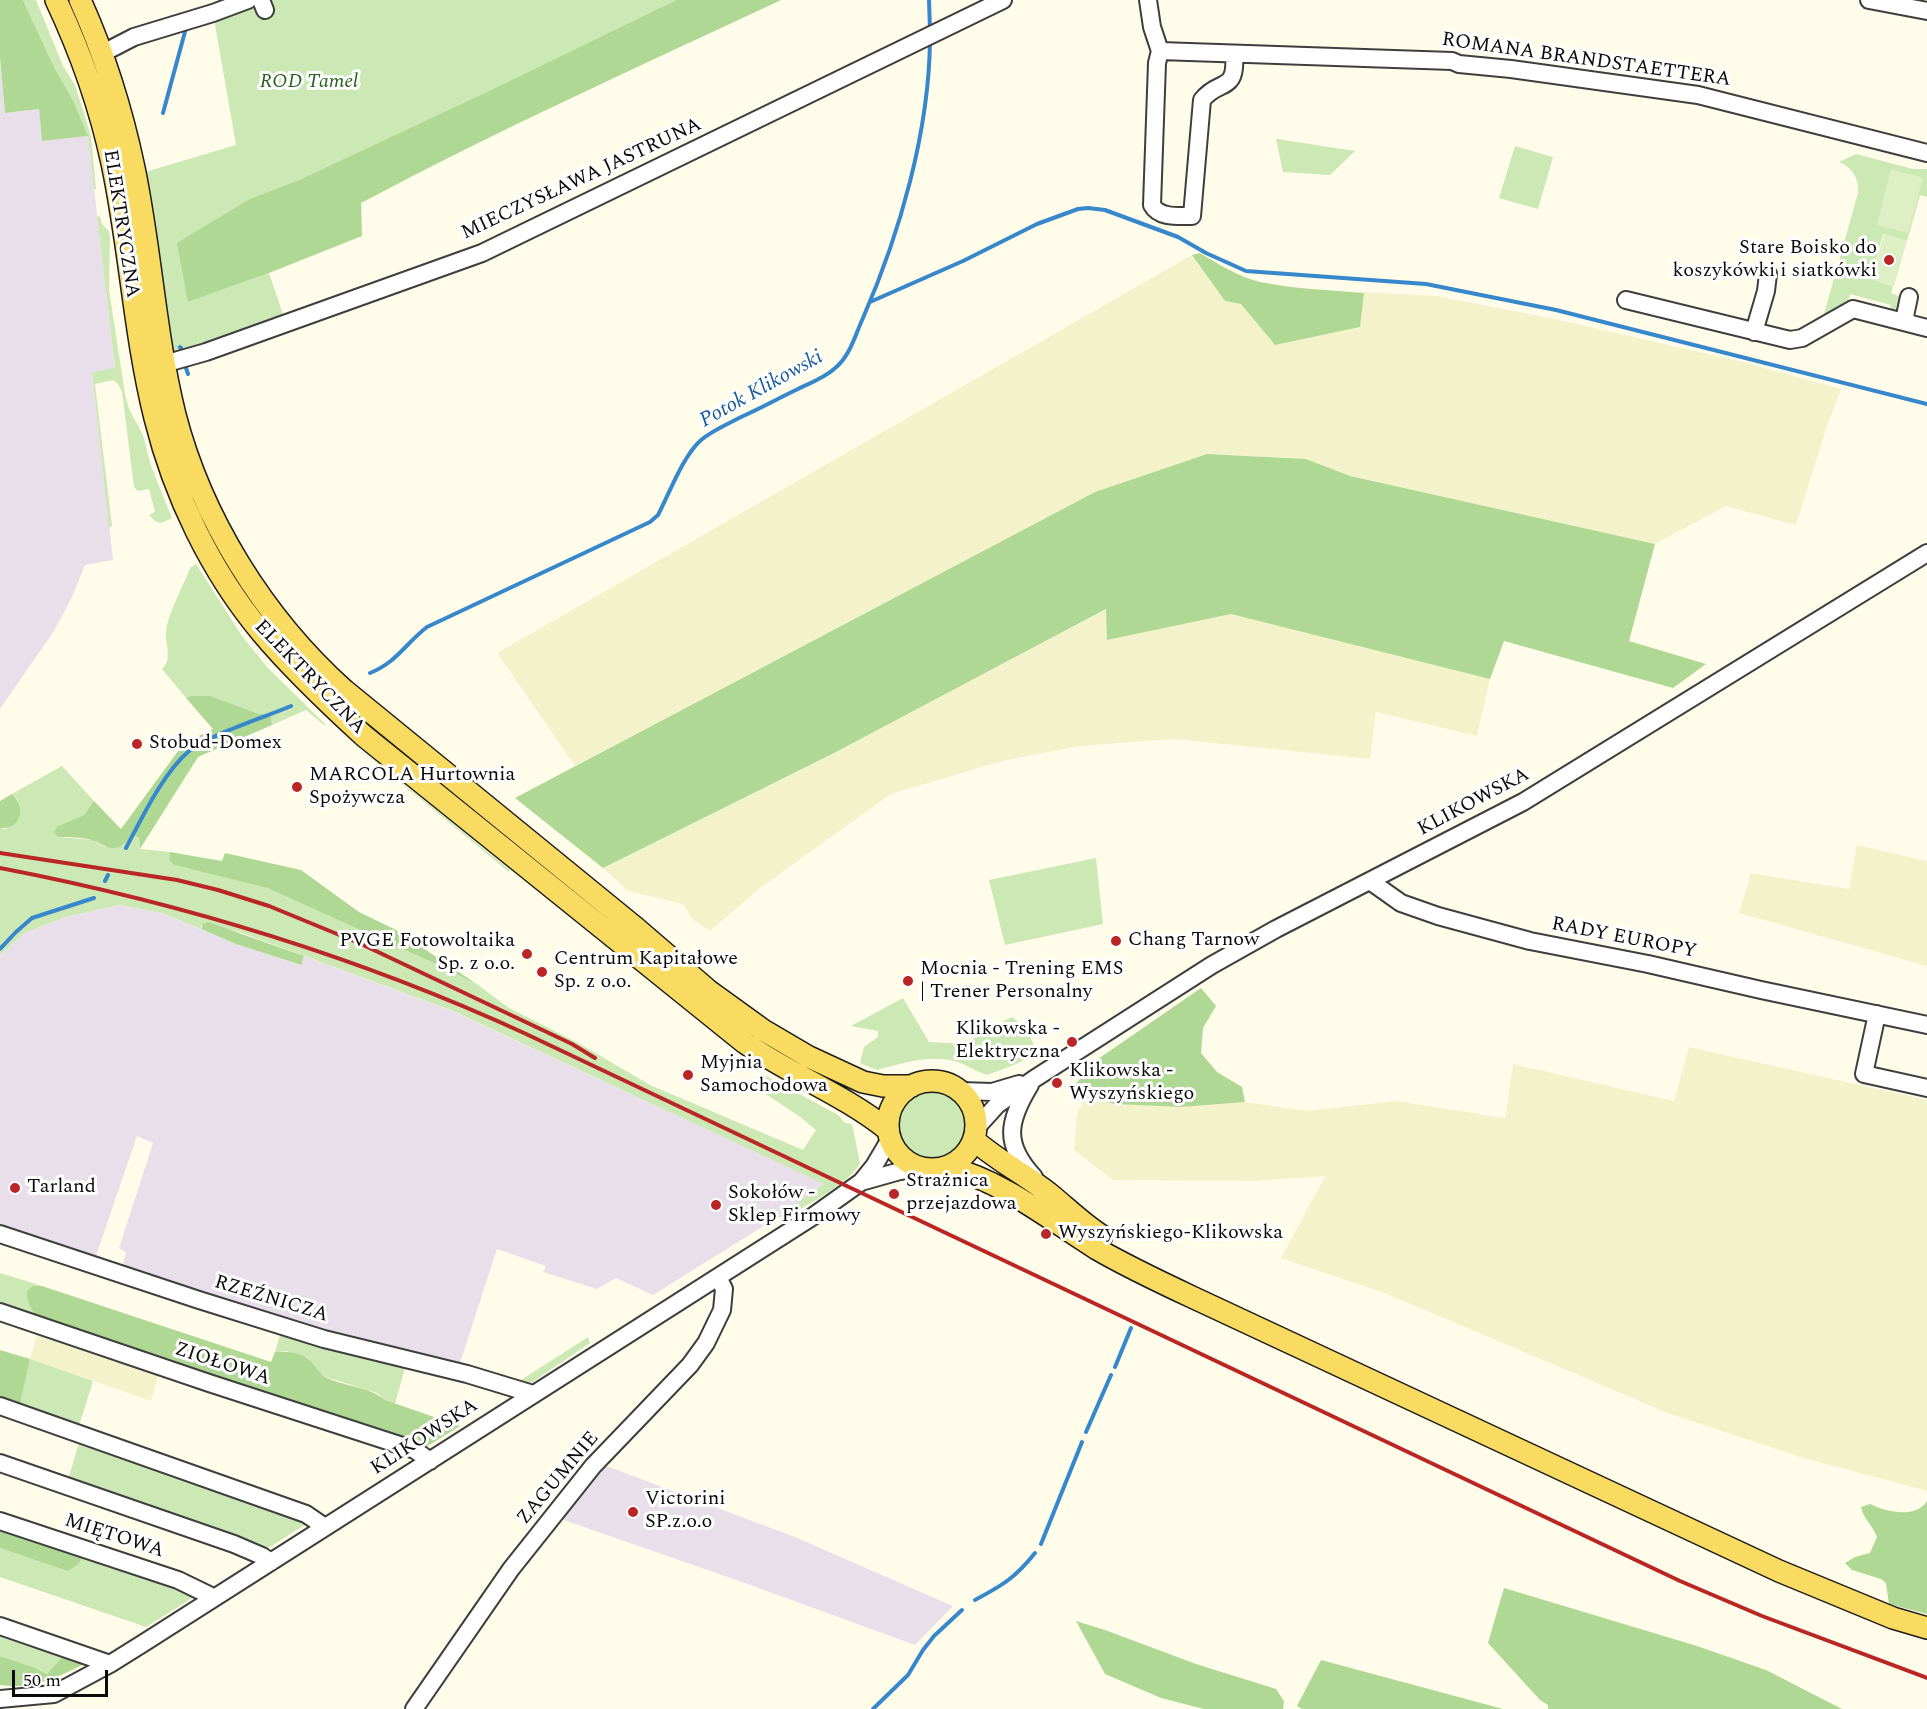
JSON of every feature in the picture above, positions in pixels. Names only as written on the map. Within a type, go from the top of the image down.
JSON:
[{"type":"main road","name":"ELEKTRYCZNA","points":[[56,0],[81,60],[112,162],[139,342],[155,419],[174,478],[193,522],[212,559],[244,610],[277,650],[322,698],[373,743],[745,1043],[777,1065],[872,1117],[889,1134]]},
{"type":"main road","name":"ELEKTRYCZNA","points":[[80,0],[101,54],[125,128],[135,170],[164,363],[187,454],[220,529],[270,608],[326,674],[709,991],[763,1030],[818,1062],[863,1082],[883,1086],[912,1086]]},
{"type":"main road","points":[[975,1133],[968,1151],[959,1161],[938,1169],[921,1168],[905,1160],[899,1154],[889,1134],[890,1113],[904,1091],[912,1086],[928,1081],[954,1086],[971,1104],[975,1133],[993,1157],[1050,1195],[1082,1223],[1192,1297]]},
{"type":"main road","points":[[947,1167],[967,1172],[989,1182],[1120,1262],[1192,1297],[1779,1571],[1893,1618],[1927,1628]]},
{"type":"street","points":[[101,54],[134,37],[248,0]]},
{"type":"street","name":"MIECZYSŁAWA JASTRUNA","points":[[164,363],[206,352],[482,253],[1003,0]]},
{"type":"street","points":[[1148,0],[1152,27],[1160,51],[1157,63],[1152,204],[1154,209],[1163,214],[1192,216],[1202,100],[1210,92],[1227,85],[1233,77],[1234,54]]},
{"type":"street","points":[[1869,0],[1927,11]]},
{"type":"street","name":"ROMANA BRANDSTAETTERA","points":[[1160,51],[1452,61],[1459,64],[1682,93],[1731,103],[1927,153]]},
{"type":"street","points":[[1754,332],[1766,291],[1768,274]]},
{"type":"street","points":[[1908,323],[1905,316],[1913,298],[1916,308],[1927,322]]},
{"type":"street","points":[[1626,300],[1791,340],[1802,338],[1853,309],[1927,328]]},
{"type":"street","name":"KLIKOWSKA","points":[[975,1133],[997,1105],[1034,1079],[1236,951],[1276,928],[1523,802],[1927,553]]},
{"type":"street","name":"RADY EUROPY","points":[[1370,881],[1401,903],[1530,942],[1648,963],[1761,990],[1927,1025]]},
{"type":"street","points":[[1877,1014],[1864,1074],[1927,1088]]},
{"type":"street","name":"KLIKOWSKA","points":[[961,1091],[992,1092],[1034,1079]]},
{"type":"street","points":[[1034,1079],[1016,1108],[1012,1125],[1013,1137],[1020,1160],[1050,1195]]},
{"type":"street","name":"KLIKOWSKA","points":[[5,1702],[54,1694],[110,1664],[812,1217],[861,1182],[874,1166],[889,1134]]},
{"type":"street","name":"KLIKOWSKA","points":[[861,1182],[921,1168]]},
{"type":"street","name":"RZEŹNICZA","points":[[0,1234],[324,1339],[467,1374],[533,1394]]},
{"type":"street","name":"ZAGUMNIE","points":[[414,1709],[511,1569],[593,1466],[683,1373],[706,1344],[722,1310],[724,1288],[718,1276]]},
{"type":"street","name":"ZIOŁOWA","points":[[0,1312],[415,1450],[430,1461]]},
{"type":"street","points":[[0,1406],[306,1514],[326,1527]]},
{"type":"street","points":[[0,1463],[234,1544],[270,1562]]},
{"type":"street","name":"MIĘTOWA","points":[[0,1521],[178,1580],[213,1597]]},
{"type":"street","points":[[0,1626],[110,1664]]},
{"type":"shaded area","points":[[0,58],[5,113],[39,109],[42,141],[88,136],[115,369],[92,372],[113,560],[85,565],[72,597],[54,631],[0,709]]},
{"type":"shaded area","points":[[1192,255],[1225,301],[1241,304],[1275,345],[1360,327],[1364,292],[1437,296],[1555,319],[1743,362],[1841,389],[1796,525],[1726,506],[1655,544],[1350,476],[1306,459],[1207,454],[1095,492],[575,766],[497,653]]},
{"type":"shaded area","points":[[1107,609],[1107,640],[1231,614],[1490,679],[1477,736],[1376,712],[1370,759],[1174,739],[1080,746],[1002,761],[891,794],[760,888],[710,931],[692,919],[683,904],[628,891],[603,868],[834,753]]},
{"type":"shaded area","points":[[1857,845],[1927,861],[1927,966],[1739,913],[1751,873],[1849,889]]},
{"type":"shaded area","points":[[119,905],[162,913],[236,944],[300,965],[304,956],[452,1011],[825,1184],[762,1227],[653,1295],[616,1278],[597,1289],[543,1272],[546,1266],[497,1249],[459,1366],[279,1318],[122,1268],[126,1252],[119,1248],[153,1143],[137,1136],[95,1259],[0,1230],[0,955],[24,933],[66,917]]},
{"type":"shaded area","points":[[1689,1047],[1927,1100],[1927,1491],[1800,1457],[1670,1414],[1387,1294],[1281,1258],[1325,1176],[1255,1181],[1113,1180],[1074,1150],[1077,1114],[1086,1094],[1114,1104],[1181,1107],[1245,1102],[1306,1111],[1396,1101],[1505,1118],[1513,1064],[1674,1101]]},
{"type":"shaded area","points":[[39,1327],[160,1369],[151,1401],[30,1359]]},
{"type":"shaded area","points":[[601,1464],[795,1537],[953,1606],[915,1645],[561,1519]]},
{"type":"green space","points":[[0,0],[23,0],[54,67],[74,102],[88,136],[42,141],[39,109],[5,113],[0,58]]},
{"type":"green space","points":[[23,0],[36,0],[63,66],[75,85],[91,136],[96,189],[94,189],[88,136],[74,102],[54,67]]},
{"type":"green space","name":"ROD Tamel","points":[[248,0],[676,0],[301,179],[250,199],[188,302],[269,273],[284,317],[172,356],[142,173],[236,145],[213,13]]},
{"type":"green space","points":[[676,0],[781,0],[517,124],[361,203],[362,236],[188,302],[177,243],[250,199],[301,179]]},
{"type":"green space","points":[[1276,139],[1355,151],[1330,175],[1283,172]]},
{"type":"green space","points":[[1515,146],[1553,157],[1538,209],[1499,198]]},
{"type":"green space","points":[[1856,154],[1913,169],[1927,169],[1927,197],[1920,195],[1907,241],[1883,234],[1871,279],[1893,286],[1891,293],[1903,298],[1899,314],[1889,314],[1891,305],[1850,294],[1846,308],[1822,321],[1858,193],[1854,174],[1839,162]]},
{"type":"green space","points":[[1891,169],[1923,178],[1908,233],[1877,225]]},
{"type":"green space","points":[[97,216],[109,231],[110,237],[109,290],[125,394],[129,409],[143,435],[151,466],[172,518],[161,523],[149,515],[155,512],[149,489],[138,491],[134,487],[122,392],[113,380],[95,384],[112,526],[109,528],[92,372],[115,368]]},
{"type":"green space","name":"Stare Boisko do koszykówki i siatkówki","points":[[1884,234],[1907,241],[1894,286],[1871,279]]},
{"type":"green space","points":[[1200,253],[1237,274],[1260,282],[1298,288],[1364,293],[1360,327],[1275,345],[1241,304],[1225,301],[1192,255]]},
{"type":"green space","points":[[1207,454],[1306,459],[1350,476],[1655,544],[1629,641],[1706,664],[1673,688],[1504,641],[1490,679],[1231,614],[1107,640],[1106,609],[834,753],[603,868],[515,798],[1095,492]]},
{"type":"green space","points":[[196,564],[242,636],[267,667],[325,726],[306,710],[272,725],[271,717],[267,714],[259,714],[211,696],[186,698],[162,669],[168,657],[166,632],[170,617],[190,568]]},
{"type":"green space","points":[[211,696],[259,714],[267,714],[271,717],[272,725],[198,757],[140,849],[139,838],[136,836],[115,848],[88,839],[58,837],[54,832],[58,826],[84,815],[94,801],[121,829],[184,743],[213,729],[186,698]]},
{"type":"green space","points":[[344,736],[510,870],[509,872]]},
{"type":"green space","points":[[62,766],[94,801],[84,815],[58,826],[58,837],[93,840],[105,847],[136,836],[139,838],[140,849],[170,852],[169,860],[174,865],[267,888],[478,985],[509,1008],[580,1044],[650,1085],[803,1150],[816,1130],[758,1089],[766,1076],[838,1115],[845,1123],[852,1124],[860,1163],[848,1178],[828,1193],[787,1217],[777,1217],[824,1184],[453,1011],[237,931],[201,926],[201,929],[162,913],[119,905],[66,917],[24,933],[0,955],[0,828],[5,829],[18,800],[12,794]]},
{"type":"green space","points":[[12,794],[19,805],[20,816],[13,825],[0,828],[0,801]]},
{"type":"green space","points":[[170,852],[222,861],[225,853],[301,870],[359,912],[396,930],[478,985],[267,888],[174,865],[169,860]]},
{"type":"green space","points":[[1096,858],[1103,924],[1005,945],[989,880]]},
{"type":"green space","points":[[208,922],[304,956],[301,965],[236,944],[201,929],[203,924]]},
{"type":"green space","points":[[1201,988],[1216,1006],[1203,1028],[1201,1053],[1217,1072],[1242,1087],[1245,1102],[1181,1107],[1114,1104],[1071,1089],[1098,1059]]},
{"type":"green space","points":[[903,998],[929,1042],[966,1044],[1012,1017],[1025,1027],[1038,1053],[987,1075],[961,1063],[940,1059],[919,1060],[877,1070],[860,1063],[864,1047],[878,1037],[878,1031],[851,1026]]},
{"type":"green space","points":[[940,1092],[952,1098],[961,1107],[967,1119],[965,1139],[957,1150],[940,1160],[926,1160],[909,1150],[901,1139],[899,1119],[909,1102],[920,1094]]},
{"type":"green space","points":[[0,1273],[42,1286],[33,1286],[42,1323],[0,1310]]},
{"type":"green space","points":[[33,1286],[42,1286],[271,1362],[275,1352],[300,1354],[310,1360],[327,1378],[364,1389],[385,1400],[460,1426],[421,1450],[42,1323],[28,1300],[27,1291]]},
{"type":"green space","points":[[281,1331],[406,1364],[395,1404],[385,1400],[377,1393],[326,1377],[315,1369],[308,1358],[286,1351],[275,1352]]},
{"type":"green space","points":[[588,1337],[590,1343],[528,1385],[518,1382]]},
{"type":"green space","points":[[0,1350],[30,1359],[19,1410],[0,1403]]},
{"type":"green space","points":[[30,1359],[93,1381],[78,1429],[19,1410]]},
{"type":"green space","points":[[80,1439],[311,1521],[262,1552],[67,1483]]},
{"type":"green space","points":[[1927,1501],[1927,1614],[1889,1604],[1886,1583],[1881,1579],[1852,1570],[1845,1563],[1855,1557],[1870,1553],[1877,1537],[1861,1507],[1870,1504],[1892,1511],[1908,1512],[1922,1507]]},
{"type":"green space","points":[[0,1525],[83,1552],[81,1559],[76,1566],[67,1571],[0,1548]]},
{"type":"green space","points":[[0,1548],[67,1571],[83,1552],[197,1595],[146,1627],[0,1577]]},
{"type":"green space","points":[[1504,1588],[1697,1646],[1766,1670],[1842,1709],[1548,1709],[1548,1705],[1540,1700],[1488,1643]]},
{"type":"green space","points":[[1076,1621],[1196,1664],[1276,1689],[1284,1701],[1283,1709],[1204,1709],[1161,1698],[1105,1674]]},
{"type":"green space","points":[[0,1632],[64,1655],[47,1674],[0,1656]]},
{"type":"green space","points":[[64,1655],[88,1662],[35,1684],[0,1685],[0,1656],[47,1674]]},
{"type":"green space","points":[[1321,1660],[1503,1709],[1302,1709],[1297,1706]]},
{"type":"waterway","name":"Potok Klikowski","points":[[929,0],[930,29]]},
{"type":"waterway","points":[[163,113],[186,28]]},
{"type":"waterway","name":"Potok Klikowski","points":[[370,673],[387,664],[427,627],[650,522],[658,515],[688,455],[701,440],[721,427],[821,378],[840,364],[852,345],[889,252],[910,182],[924,110],[930,40]]},
{"type":"waterway","points":[[870,302],[963,261],[1037,224],[1078,209],[1088,208],[1105,210],[1178,237],[1246,271],[1426,284],[1556,310],[1927,404]]},
{"type":"waterway","points":[[186,368],[188,374]]},
{"type":"waterway","name":"Potok Klikowski","points":[[126,848],[162,783],[179,760],[189,751],[224,732],[291,706]]},
{"type":"waterway","name":"Potok Klikowski","points":[[105,881],[108,875]]},
{"type":"waterway","name":"Potok Klikowski","points":[[0,949],[32,918],[94,898]]},
{"type":"waterway","points":[[1115,1367],[1131,1328]]},
{"type":"waterway","points":[[1086,1432],[1111,1375]]},
{"type":"waterway","points":[[1041,1544],[1082,1442]]},
{"type":"waterway","points":[[975,1600],[1008,1580],[1035,1553]]},
{"type":"waterway","points":[[873,1709],[908,1675],[934,1636],[962,1610]]},
{"type":"railway","points":[[0,853],[177,880],[269,906],[359,943],[572,1044],[595,1058]]},
{"type":"railway","points":[[0,868],[68,882],[201,915],[332,956],[461,1005],[1680,1581],[1762,1616],[1927,1678]]},
{"type":"place","name":"Stare Boisko do koszykówki i siatkówki","points":[[1889,260]]},
{"type":"place","name":"Stobud-Domex","points":[[137,744]]},
{"type":"place","name":"MARCOLA Hurtownia Spożywcza","points":[[297,787]]},
{"type":"place","name":"Chang Tarnow","points":[[1116,941]]},
{"type":"place","name":"PVGE Fotowoltaika Sp. z o.o.","points":[[527,954]]},
{"type":"place","name":"Centrum Kapitałowe Sp. z o.o.","points":[[542,972]]},
{"type":"place","name":"Mocnia - Trening EMS | Trener Personalny","points":[[908,981]]},
{"type":"place","name":"Klikowska - Elektryczna","points":[[1072,1042]]},
{"type":"place","name":"Myjnia Samochodowa","points":[[688,1075]]},
{"type":"place","name":"Klikowska - Wyszyńskiego","points":[[1057,1083]]},
{"type":"place","name":"Tarland","points":[[15,1188]]},
{"type":"place","name":"Strażnica przejazdowa","points":[[894,1194]]},
{"type":"place","name":"Sokołów - Sklep Firmowy","points":[[716,1205]]},
{"type":"place","name":"Wyszyńskiego-Klikowska","points":[[1046,1234]]},
{"type":"place","name":"Victorini SP.z.o.o","points":[[633,1512]]}]
